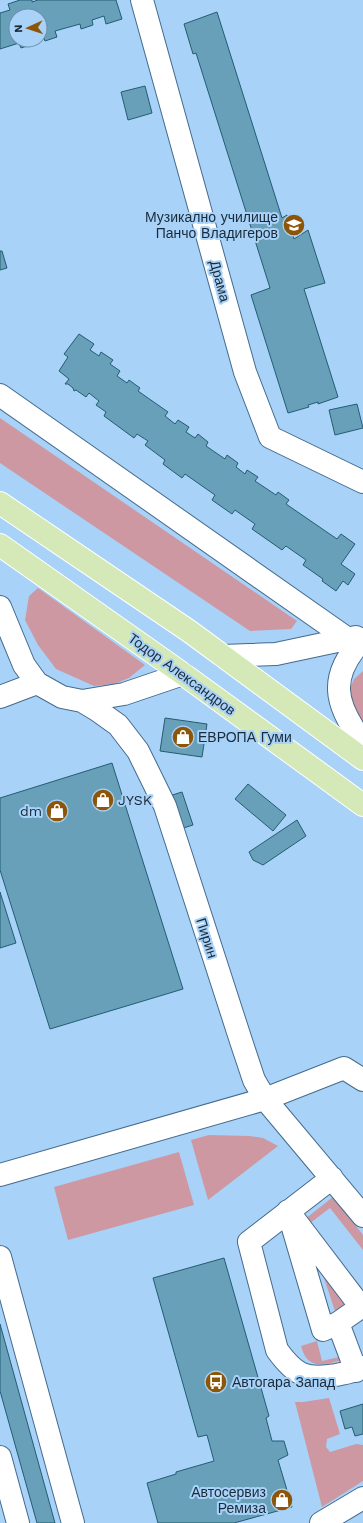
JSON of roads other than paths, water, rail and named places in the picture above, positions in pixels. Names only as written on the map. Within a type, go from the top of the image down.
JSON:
[{"type":"main road","points":[[0,503],[182,626],[363,759]]},
{"type":"main road","name":"Тодор Александров","points":[[0,546],[183,674],[363,805]]},
{"type":"street","name":"Драма","points":[[142,0],[245,372],[270,437],[363,482]]},
{"type":"street","points":[[0,395],[358,638]]},
{"type":"street","points":[[0,607],[24,665],[37,683],[0,697]]},
{"type":"street","points":[[223,656],[276,654],[358,638]]},
{"type":"street","points":[[358,638],[347,658],[339,684],[339,699],[342,710],[351,726],[363,742]]},
{"type":"street","points":[[82,701],[124,694],[183,674]]},
{"type":"street","name":"Пирин","points":[[37,683],[62,696],[82,701],[118,725],[138,751],[165,806],[254,1080],[265,1099],[363,1216]]},
{"type":"street","points":[[0,1175],[265,1099],[344,1068],[363,1080]]},
{"type":"street","points":[[332,1178],[249,1242],[277,1350],[295,1371],[307,1376],[318,1378],[360,1369],[338,1323]]},
{"type":"street","points":[[288,1211],[361,1307],[338,1323],[323,1330],[288,1211]]},
{"type":"street","points":[[0,1257],[73,1523]]},
{"type":"street","points":[[0,1458],[18,1523]]},
{"type":"street","points":[[321,1523],[363,1498]]},
{"type":"place","name":"Музикално училище Панчо Владигеров","points":[[294,225]]},
{"type":"place","name":"ЕВРОПА Гуми","points":[[183,737]]},
{"type":"place","name":"JYSK","points":[[103,800]]},
{"type":"place","name":"dm","points":[[57,811]]},
{"type":"place","name":"Автогара Запад","points":[[216,1382]]},
{"type":"place","name":"Автосервиз Ремиза","points":[[282,1500]]}]
